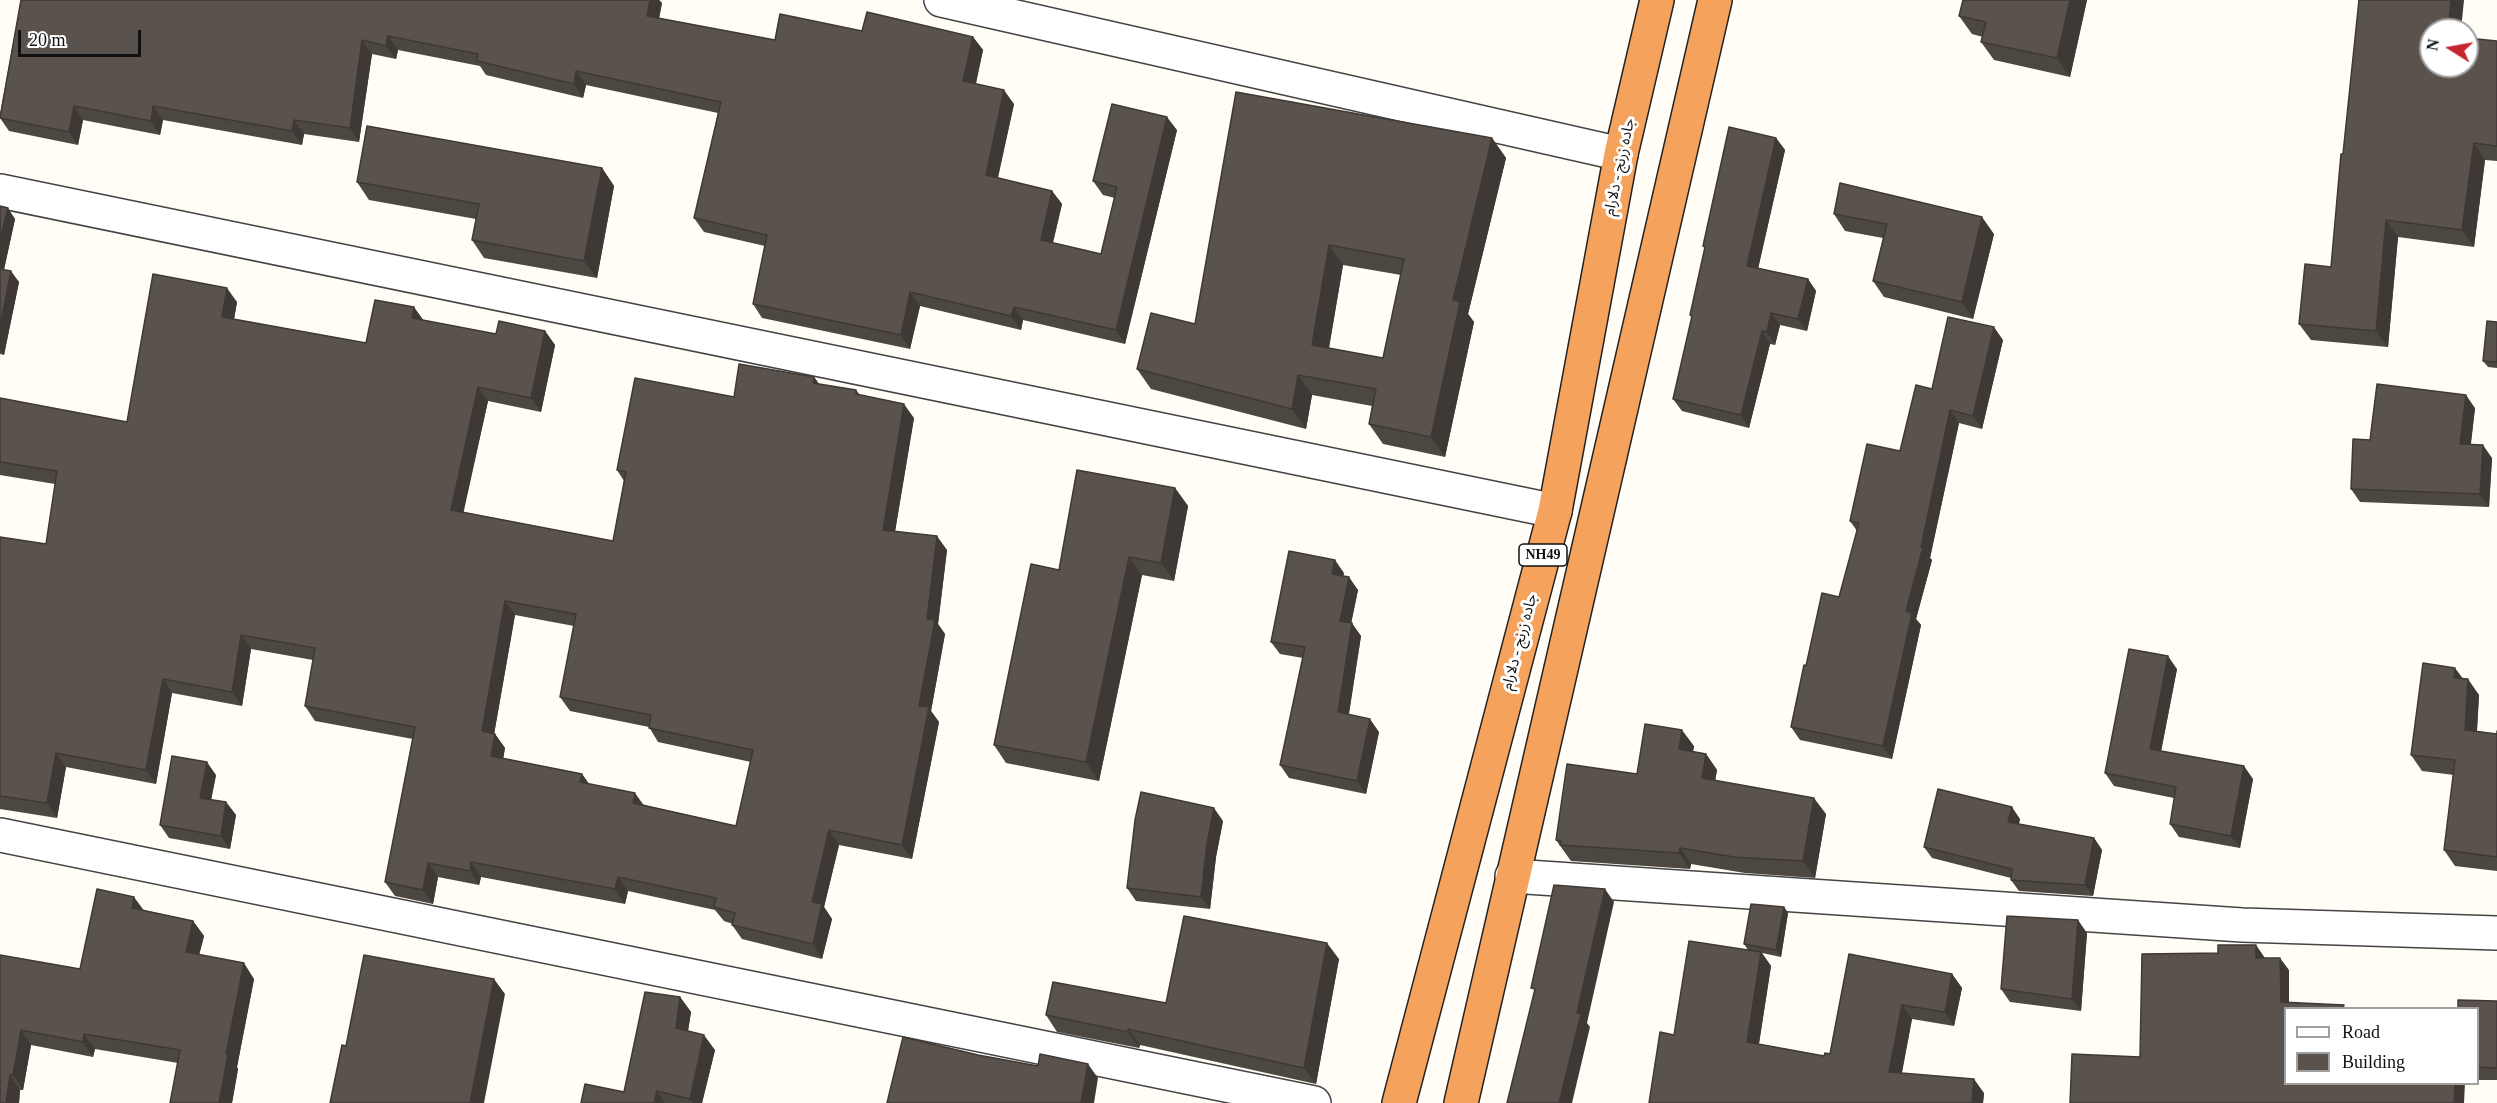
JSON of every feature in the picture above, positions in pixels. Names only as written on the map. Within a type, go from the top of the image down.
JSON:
[{"type":"highway","name":"جاده زرنج - دلارام","points":[[1399,1103],[1555,511],[1621,154],[1657,0]]},
{"type":"highway","name":"NH49","points":[[1461,1103],[1715,0]]},
{"type":"street","points":[[941,0],[1621,154]]},
{"type":"street","points":[[0,191],[1555,511]]},
{"type":"street","points":[[0,836],[1314,1103]]},
{"type":"street","points":[[1512,876],[2242,925],[2497,933]]},
{"type":"building","points":[[21,0],[650,0],[647,16],[775,40],[780,14],[862,31],[867,12],[973,37],[963,81],[1004,90],[986,175],[1052,191],[1041,240],[1101,254],[1117,187],[1093,181],[1112,104],[1167,117],[1116,330],[1014,307],[1011,316],[910,292],[901,335],[753,304],[767,235],[694,218],[721,102],[576,71],[574,84],[477,61],[478,54],[388,36],[386,46],[362,40],[350,128],[294,120],[292,131],[153,106],[151,121],[74,106],[69,132],[0,118]]},
{"type":"building","points":[[1963,0],[2070,0],[2057,58],[1981,42],[1986,22],[1959,16]]},
{"type":"building","points":[[2359,0],[2451,0],[2449,18],[2419,18],[2419,78],[2479,78],[2479,39],[2497,41],[2497,146],[2474,143],[2462,230],[2386,220],[2376,331],[2299,324],[2305,264],[2331,267],[2341,154],[2343,154]]},
{"type":"building","points":[[1236,92],[1492,138],[1453,300],[1460,302],[1431,437],[1369,424],[1376,389],[1298,375],[1292,409],[1137,369],[1151,313],[1195,324]],"holes":[[[1329,245],[1404,259],[1383,358],[1312,345]]]},
{"type":"building","points":[[367,126],[602,168],[584,261],[472,240],[479,204],[357,182]]},
{"type":"building","points":[[1729,127],[1776,138],[1747,266],[1808,279],[1798,319],[1771,313],[1767,332],[1762,331],[1741,415],[1673,399],[1692,316],[1690,315],[1705,247],[1703,246]]},
{"type":"building","points":[[1840,183],[1982,217],[1962,302],[1873,281],[1887,224],[1834,214]]},
{"type":"building","points":[[0,206],[8,208],[0,240]]},
{"type":"building","points":[[0,269],[11,271],[0,327]]},
{"type":"building","points":[[153,274],[227,288],[222,317],[366,343],[375,300],[414,307],[412,318],[496,334],[499,321],[545,331],[531,398],[478,387],[451,510],[613,541],[626,472],[617,470],[635,378],[734,397],[739,364],[814,377],[813,383],[856,390],[856,394],[904,404],[883,530],[937,536],[927,619],[935,620],[919,706],[929,707],[902,845],[829,830],[812,902],[822,904],[813,944],[732,925],[735,913],[714,907],[716,898],[618,877],[615,889],[471,862],[470,871],[428,863],[423,890],[385,882],[415,727],[305,706],[315,648],[241,635],[232,692],[163,679],[146,770],[56,753],[47,803],[0,796],[0,537],[46,544],[57,471],[0,462],[0,398],[127,422]],"holes":[[[505,601],[576,614],[560,697],[651,715],[649,728],[753,750],[736,826],[633,803],[635,793],[580,782],[582,774],[491,756],[495,734],[482,731]]]},
{"type":"building","points":[[1948,317],[1994,327],[1973,416],[1950,410],[1921,547],[1923,547],[1906,611],[1912,613],[1883,746],[1791,727],[1822,593],[1839,597],[1859,523],[1850,521],[1867,444],[1900,451],[1916,385],[1932,389]]},
{"type":"building","points":[[2487,321],[2497,322],[2497,362],[2483,361]]},
{"type":"building","points":[[2377,384],[2466,395],[2460,444],[2483,445],[2480,494],[2351,489],[2353,439],[2370,440]]},
{"type":"building","points":[[1077,470],[1175,488],[1161,563],[1129,557],[1086,762],[994,745],[1031,564],[1059,570]]},
{"type":"building","points":[[1289,551],[1335,560],[1332,574],[1349,577],[1340,621],[1352,623],[1338,712],[1370,719],[1357,781],[1280,765],[1305,647],[1271,642]]},
{"type":"building","points":[[2129,649],[2168,656],[2150,749],[2244,766],[2231,836],[2170,824],[2176,787],[2105,773]]},
{"type":"building","points":[[2423,663],[2455,668],[2454,678],[2468,679],[2465,730],[2497,734],[2497,857],[2444,850],[2455,760],[2411,755]]},
{"type":"building","points":[[1645,724],[1682,730],[1679,749],[1706,754],[1702,778],[1814,798],[1803,861],[1734,857],[1680,848],[1679,853],[1560,845],[1561,841],[1556,840],[1567,764],[1637,774]]},
{"type":"building","points":[[172,756],[207,762],[200,798],[226,802],[221,836],[160,825]]},
{"type":"building","points":[[1938,789],[2012,807],[2008,822],[2094,838],[2085,885],[2011,880],[2012,869],[1924,847]]},
{"type":"building","points":[[1141,792],[1214,808],[1201,897],[1127,888],[1135,820]]},
{"type":"building","points":[[1554,885],[1605,889],[1577,1013],[1581,1014],[1559,1103],[1507,1103],[1535,989],[1531,988]]},
{"type":"building","points":[[97,889],[134,897],[132,908],[193,921],[186,952],[244,963],[219,1103],[170,1103],[180,1050],[84,1034],[83,1042],[21,1030],[6,1103],[0,1103],[0,955],[80,969]]},
{"type":"building","points":[[1751,904],[1784,907],[1776,950],[1744,944]]},
{"type":"building","points":[[1184,916],[1327,943],[1304,1068],[1128,1029],[1128,1032],[1046,1015],[1053,982],[1166,1003]]},
{"type":"building","points":[[2007,916],[2078,920],[2072,999],[2001,989]]},
{"type":"building","points":[[1689,941],[1761,952],[1747,1042],[1824,1056],[1825,1053],[1830,1054],[1849,954],[1952,974],[1945,1012],[1902,1005],[1889,1072],[1974,1079],[1972,1103],[1649,1103],[1660,1032],[1674,1035]]},
{"type":"building","points":[[2218,945],[2256,945],[2256,958],[2280,958],[2281,1002],[2344,1005],[2343,1007],[2284,1007],[2284,1085],[2455,1085],[2454,1103],[2070,1103],[2072,1054],[2140,1057],[2142,954],[2218,953]]},
{"type":"building","points":[[364,955],[494,979],[470,1103],[330,1103],[342,1045],[346,1046]]},
{"type":"building","points":[[645,992],[680,997],[676,1028],[704,1035],[690,1099],[657,1091],[654,1103],[581,1103],[585,1084],[624,1092]]},
{"type":"building","points":[[2458,1000],[2497,1001],[2497,1068],[2479,1067],[2479,1007],[2458,1007]]},
{"type":"building","points":[[903,1037],[978,1055],[1038,1066],[1040,1054],[1088,1064],[1081,1103],[887,1103]]}]
